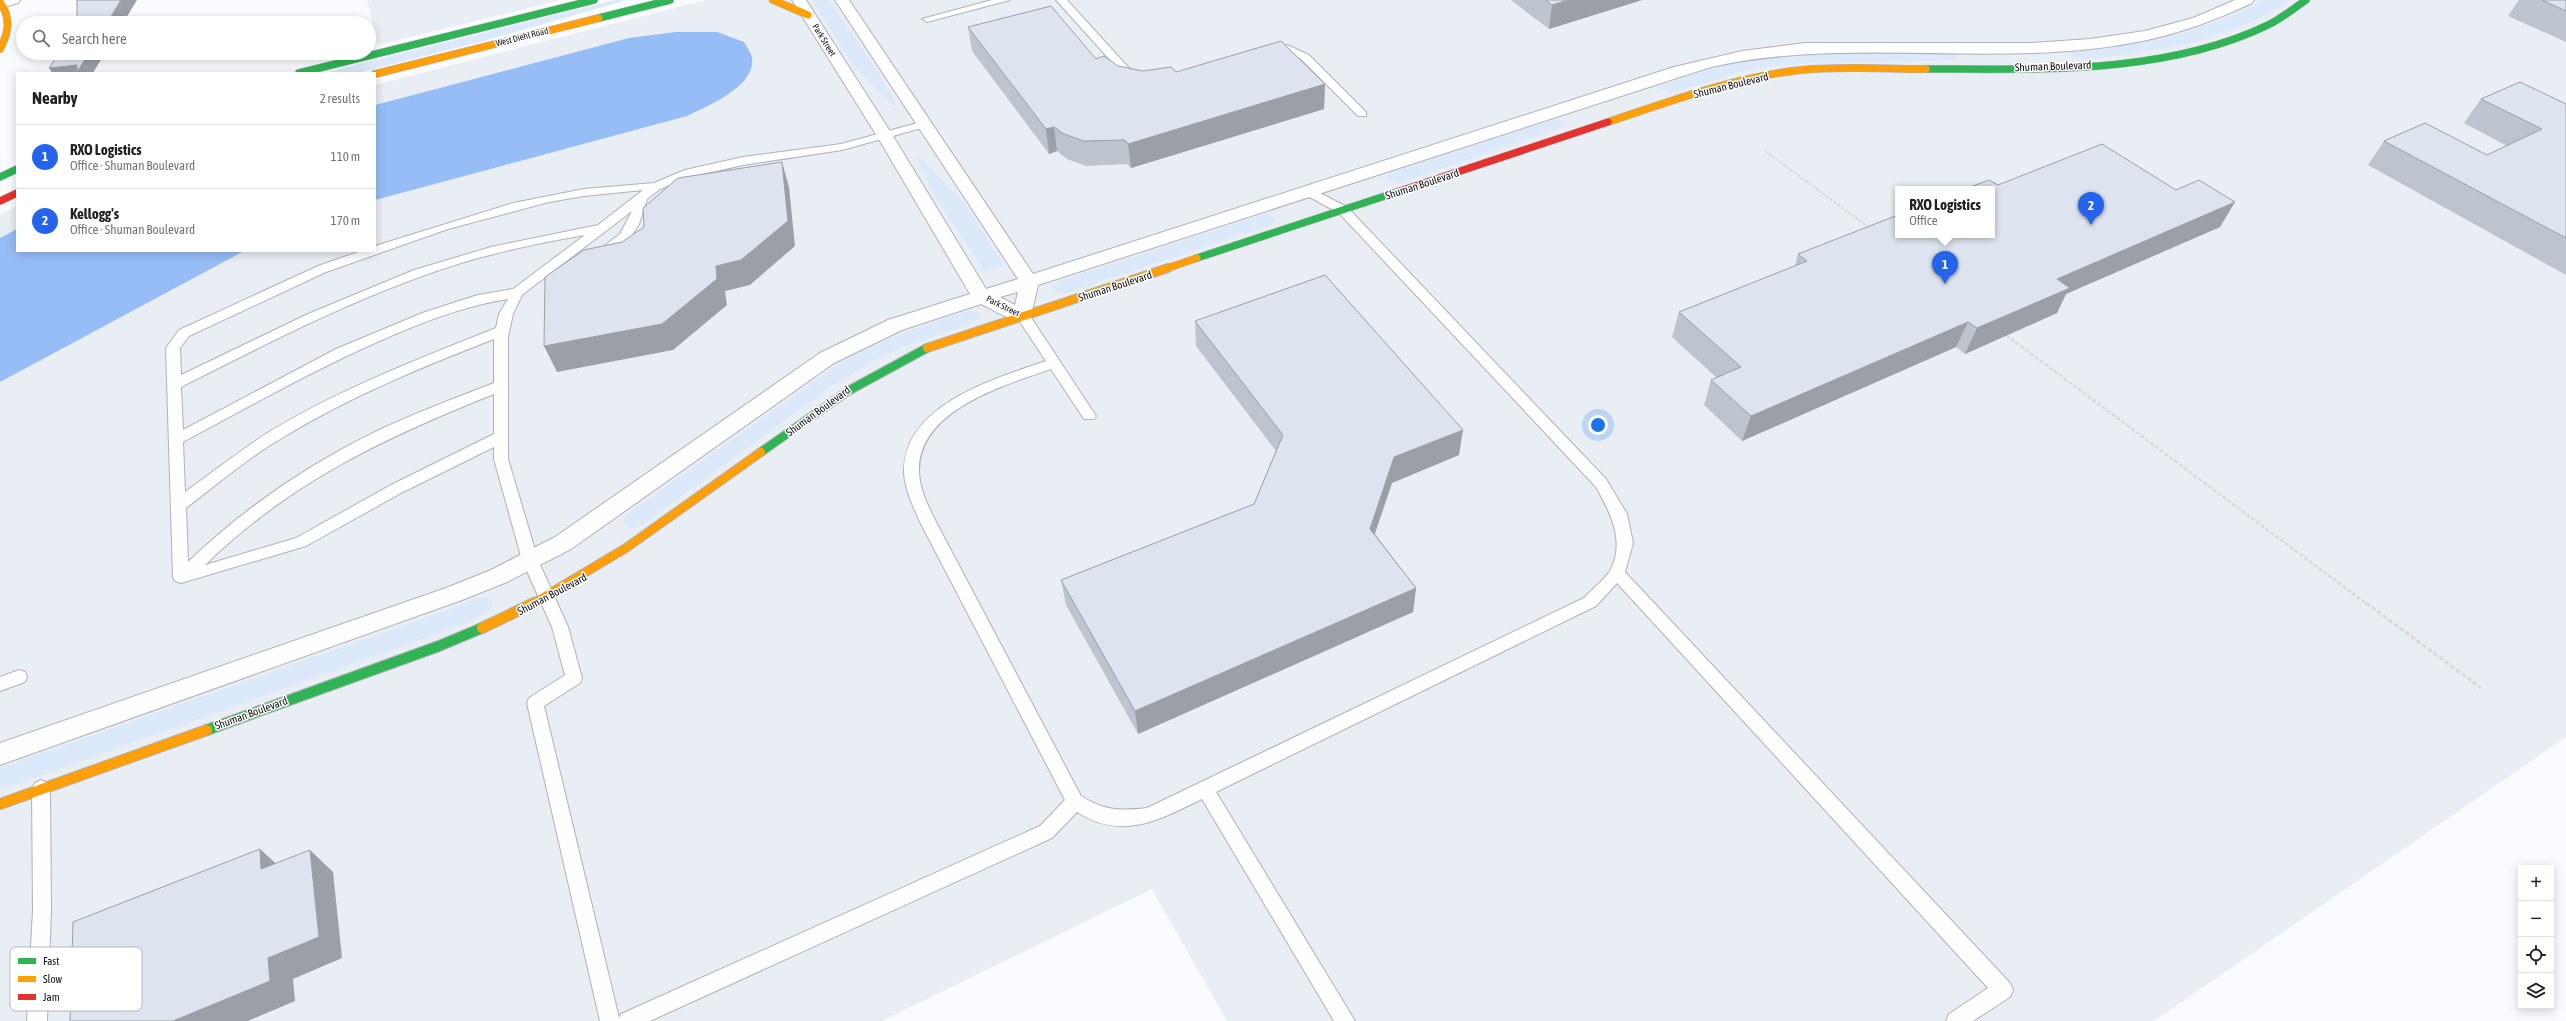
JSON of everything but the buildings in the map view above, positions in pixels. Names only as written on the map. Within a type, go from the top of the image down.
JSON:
[{"type":"street","name":"West Diehl Road","points":[[376,54],[594,0]]},
{"type":"street","name":"West Diehl Road","points":[[376,74],[670,0]]},
{"type":"street","points":[[773,0],[808,14]]},
{"type":"street","name":"Park Street","points":[[799,0],[885,136],[981,296],[1023,316],[1029,281]]},
{"type":"street","points":[[842,0],[1029,281]]},
{"type":"street","name":"Shuman Boulevard","points":[[0,754],[454,594],[530,560],[563,543],[828,358],[895,325],[981,296],[1680,70],[1737,55],[1806,48],[2016,46],[2108,42],[2193,23],[2247,0]]},
{"type":"street","name":"Shuman Boulevard","points":[[0,804],[439,646],[501,621],[548,597],[638,543],[844,392],[883,368],[924,349],[1706,90],[1757,76],[1816,69],[2074,66],[2130,62],[2192,51],[2246,35],[2280,20],[2306,0]]},
{"type":"street","points":[[0,50],[9,31],[10,22],[5,2]]},
{"type":"street","name":"West Diehl Road","points":[[303,72],[352,60]]},
{"type":"street","points":[[0,176],[16,169]]},
{"type":"lane","points":[[927,19],[1005,0]]},
{"type":"lane","points":[[1061,0],[1133,79],[1148,83]]},
{"type":"lane","points":[[1253,56],[1287,48],[1305,56],[1362,114]]},
{"type":"lane","points":[[610,1021],[535,703],[574,678],[560,627],[548,597],[530,560],[501,459],[502,331],[506,314],[517,294],[656,186],[685,174],[743,161],[842,146],[885,136],[925,124]]},
{"type":"lane","points":[[376,250],[484,215],[566,194],[615,187],[656,186]]},
{"type":"lane","points":[[1054,363],[977,391],[944,410],[921,436],[912,465],[916,496],[928,522],[1075,802],[1094,814],[1121,819],[1149,816],[1590,602],[1617,573],[1624,543],[1619,514],[1601,483],[1344,210],[1308,191]]},
{"type":"lane","points":[[588,261],[617,245],[630,233],[637,217],[641,197]]},
{"type":"lane","points":[[175,384],[260,341],[374,290],[478,255],[522,243],[603,227]]},
{"type":"lane","points":[[181,577],[173,348],[184,333],[322,269],[371,252]]},
{"type":"lane","points":[[534,280],[573,266]]},
{"type":"lane","points":[[177,439],[269,388],[341,352],[430,315],[478,299],[517,294]]},
{"type":"lane","points":[[1023,316],[1089,416]]},
{"type":"lane","points":[[179,505],[277,434],[351,394],[427,360],[502,331]]},
{"type":"lane","points":[[181,577],[210,548],[282,494],[360,447],[414,421],[501,386]]},
{"type":"lane","points":[[181,577],[301,542],[396,489],[501,437]]},
{"type":"lane","points":[[1617,573],[2003,990],[1956,1021]]},
{"type":"lane","points":[[0,684],[19,677]]},
{"type":"lane","points":[[40,947],[42,910],[41,788]]},
{"type":"lane","points":[[1205,789],[1345,1021]]},
{"type":"lane","points":[[628,1021],[1046,832],[1075,802]]},
{"type":"lane","points":[[37,1011],[37,1021]]},
{"type":"path","points":[[1765,151],[1876,232]]},
{"type":"path","points":[[2006,335],[2481,688]]},
{"type":"shaded area","points":[[367,0],[561,0],[378,45],[376,37],[376,16],[371,16]]},
{"type":"shaded area","points":[[615,0],[627,0],[487,40],[362,72],[327,72]]},
{"type":"shaded area","points":[[706,0],[2566,0],[2566,737],[2154,1021],[1227,1021],[1152,889],[882,1021],[0,1021],[0,215],[16,207],[16,252],[376,252],[376,85]]},
{"type":"shaded area","points":[[812,0],[829,0],[881,77],[896,105],[893,106],[852,63]]},
{"type":"shaded area","points":[[2264,0],[2286,0],[2287,3],[2239,27],[2190,43],[2166,48],[2088,59],[2078,59],[2070,54],[2074,50],[2124,45],[2172,36],[2218,21]]},
{"type":"shaded area","points":[[1838,52],[1949,52],[1956,54],[1959,60],[1808,63],[1773,66],[1747,70],[1671,93],[1659,90],[1660,86],[1703,71],[1729,63],[1755,58]]},
{"type":"shaded area","points":[[1554,119],[1560,120],[1565,126],[1400,183],[1388,180],[1387,176],[1390,173]]},
{"type":"shaded area","points":[[916,157],[920,157],[965,204],[1004,266],[985,272],[936,198]]},
{"type":"shaded area","points":[[1264,214],[1271,214],[1276,219],[1273,224],[1066,293],[1053,291],[1051,287],[1059,281]]},
{"type":"shaded area","points":[[970,310],[977,312],[980,316],[975,322],[903,347],[871,362],[829,388],[643,524],[634,528],[626,526],[623,517],[847,358],[892,337]]},
{"type":"shaded area","points":[[479,597],[490,599],[493,604],[483,614],[475,619],[456,627],[0,790],[0,768],[454,608]]},
{"type":"water","points":[[676,32],[717,32],[744,42],[752,57],[751,69],[746,78],[738,87],[717,101],[687,116],[376,200],[376,105],[629,38]]},
{"type":"water","points":[[16,230],[16,252],[242,252],[0,382],[0,238]]},
{"type":"traffic: fast","points":[[376,54],[594,0]]},
{"type":"traffic: fast","points":[[599,18],[670,0]]},
{"type":"traffic: fast","points":[[1926,69],[2071,67],[2176,55],[2225,42],[2269,24],[2306,0]]},
{"type":"traffic: fast","points":[[303,72],[352,60]]},
{"type":"traffic: fast","points":[[0,177],[16,169]]},
{"type":"traffic: fast","points":[[1197,258],[1397,192]]},
{"type":"traffic: fast","points":[[761,452],[848,391],[927,348]]},
{"type":"traffic: fast","points":[[207,730],[439,646],[482,628]]},
{"type":"traffic: slow","points":[[773,0],[808,15]]},
{"type":"traffic: slow","points":[[0,2],[8,19],[8,31],[0,49]]},
{"type":"traffic: slow","points":[[376,74],[599,18]]},
{"type":"traffic: slow","points":[[1608,122],[1728,84],[1776,74],[1801,70],[1832,68],[1926,69]]},
{"type":"traffic: slow","points":[[927,348],[1197,258]]},
{"type":"traffic: slow","points":[[482,628],[520,610],[592,570],[661,525],[761,452]]},
{"type":"traffic: slow","points":[[0,804],[207,730]]},
{"type":"traffic: jam","points":[[1397,192],[1608,122]]},
{"type":"traffic: jam","points":[[0,201],[16,193]]},
{"type":"place","name":"Kellogg's","points":[[2091,225]]},
{"type":"place","name":"RXO Logistics","points":[[1945,284]]}]
